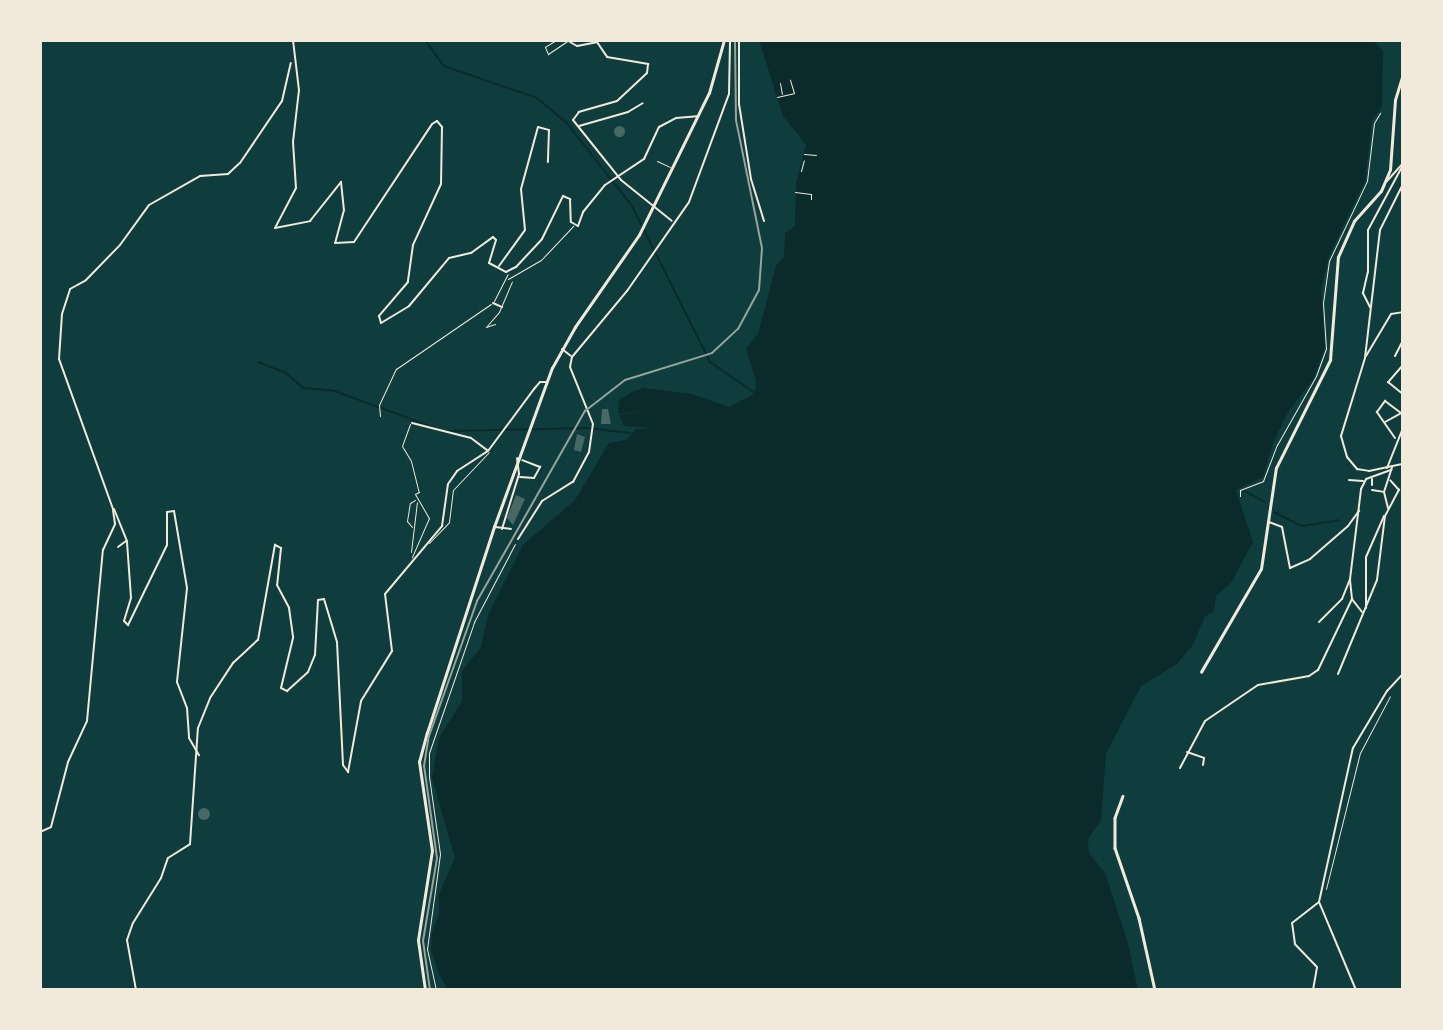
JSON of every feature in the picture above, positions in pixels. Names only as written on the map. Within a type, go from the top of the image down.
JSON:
[{"type":"main road","points":[[425,990],[418,940],[432,851],[419,762],[494,527],[546,382],[562,349],[639,235],[698,116],[724,42]]},
{"type":"main road","points":[[1201,672],[1256,584],[1276,468],[1330,360],[1334,275],[1343,240],[1387,181],[1403,73]]},
{"type":"main road","points":[[1123,796],[1115,818],[1115,848],[1139,918],[1155,990]]},
{"type":"street","points":[[40,832],[51,827],[68,762],[87,721],[103,550],[115,524],[113,509],[62,377],[59,359],[62,314],[70,289],[86,281],[154,202],[200,176],[228,174],[240,163],[282,101],[292,61],[293,40]]},
{"type":"street","points":[[727,49],[730,40]]},
{"type":"street","points":[[739,40],[739,104],[751,179],[764,222]]},
{"type":"street","points":[[570,41],[577,46],[597,42],[607,57],[630,58],[647,63],[650,69],[617,101],[576,113],[573,120],[614,177],[673,222]]},
{"type":"street","points":[[518,538],[542,501],[573,482],[589,452],[593,427],[570,367],[572,357],[651,257],[689,202],[729,93],[727,49],[724,42]]},
{"type":"street","points":[[292,61],[299,90],[293,142],[296,188],[275,228],[310,221],[341,182],[344,210],[335,243],[341,246],[356,240],[376,205],[437,121],[443,130],[441,184],[415,240],[410,279],[378,321],[383,323],[409,306],[449,258],[471,253],[494,236],[488,258],[508,272],[542,239],[563,196],[570,199],[574,224],[578,226],[585,209],[614,177],[641,162],[649,143],[667,121],[698,116]]},
{"type":"street","points":[[578,126],[628,112],[643,103]]},
{"type":"street","points":[[498,267],[525,230],[521,189],[538,127],[549,130],[548,162]]},
{"type":"street","points":[[1387,181],[1403,164]]},
{"type":"street","points":[[1371,308],[1363,293],[1368,272],[1368,230],[1403,164]]},
{"type":"street","points":[[1392,469],[1357,469],[1342,442],[1365,358],[1380,230],[1403,184]]},
{"type":"street","points":[[493,303],[502,307]]},
{"type":"street","points":[[1365,358],[1391,314],[1403,312]]},
{"type":"street","points":[[1395,356],[1403,340]]},
{"type":"street","points":[[562,349],[572,357]]},
{"type":"street","points":[[1403,365],[1389,380],[1403,394]]},
{"type":"street","points":[[135,990],[127,940],[168,858],[190,844],[200,756],[198,728],[210,698],[233,663],[258,640],[275,545],[279,545],[277,585],[289,608],[293,638],[282,692],[298,684],[316,655],[316,613],[321,598],[337,642],[345,771],[351,769],[361,701],[392,651],[385,594],[403,576],[412,555],[442,526],[447,484],[457,471],[488,450],[540,382],[546,382]]},
{"type":"street","points":[[1384,423],[1402,413],[1385,401],[1377,412],[1384,423],[1395,438]]},
{"type":"street","points":[[412,423],[471,438],[488,450]]},
{"type":"street","points":[[1387,468],[1395,438],[1403,428]]},
{"type":"street","points":[[502,529],[519,477],[519,459],[540,467],[534,478],[519,477]]},
{"type":"street","points":[[1349,480],[1363,482],[1403,464]]},
{"type":"street","points":[[1388,508],[1384,492],[1392,469]]},
{"type":"street","points":[[1372,477],[1372,485]]},
{"type":"street","points":[[1366,609],[1366,557],[1399,490],[1390,480]]},
{"type":"street","points":[[1180,768],[1205,720],[1258,685],[1308,676],[1318,670],[1352,599],[1350,579],[1363,482]]},
{"type":"street","points":[[1372,490],[1384,492]]},
{"type":"street","points":[[1267,522],[1282,527],[1290,568],[1310,559],[1348,526],[1360,507]]},
{"type":"street","points":[[113,509],[122,519],[127,540],[131,598],[124,621],[128,625],[167,545],[167,512],[174,511],[187,589],[177,682],[187,708],[189,738],[200,756]]},
{"type":"street","points":[[1338,674],[1366,609],[1385,541],[1385,516]]},
{"type":"street","points":[[494,527],[511,529]]},
{"type":"street","points":[[118,547],[127,540]]},
{"type":"street","points":[[1320,622],[1342,599],[1350,579]]},
{"type":"street","points":[[1352,599],[1364,614]]},
{"type":"street","points":[[1356,990],[1319,902],[1353,748],[1387,691],[1403,674]]},
{"type":"street","points":[[1187,751],[1189,757],[1204,758],[1203,765]]},
{"type":"street","points":[[1313,990],[1317,967],[1295,944],[1292,923],[1319,902]]},
{"type":"lane","points":[[556,40],[545,47],[548,54],[570,41]]},
{"type":"lane","points":[[649,143],[658,147]]},
{"type":"lane","points":[[657,161],[672,168]]},
{"type":"lane","points":[[495,324],[486,327],[502,307],[512,280],[541,260],[574,224]]},
{"type":"lane","points":[[380,416],[377,411],[396,369],[493,303],[507,279],[508,272]]},
{"type":"lane","points":[[507,279],[512,280]]},
{"type":"lane","points":[[412,423],[407,425],[402,446],[411,461],[418,499],[429,518],[412,555]]},
{"type":"lane","points":[[419,551],[447,527],[453,490],[488,450]]},
{"type":"lane","points":[[412,528],[407,521],[410,503],[418,499]]},
{"type":"lane","points":[[412,555],[412,528],[418,499]]},
{"type":"path","points":[[777,97],[794,93],[790,80]]},
{"type":"path","points":[[780,83],[783,96]]},
{"type":"path","points":[[1240,496],[1240,490],[1263,481],[1277,445],[1316,376],[1326,349],[1323,303],[1329,261],[1367,181],[1374,123],[1380,113]]},
{"type":"path","points":[[804,154],[816,156]]},
{"type":"path","points":[[801,171],[804,160]]},
{"type":"path","points":[[795,192],[811,194],[811,200]]},
{"type":"path","points":[[436,990],[427,949],[440,854],[429,753],[474,622],[518,538]]},
{"type":"path","points":[[1324,897],[1360,753],[1391,691]]},
{"type":"water","points":[[759,40],[1373,40],[1383,51],[1382,107],[1372,120],[1365,181],[1329,256],[1321,289],[1325,348],[1313,380],[1289,410],[1273,443],[1263,477],[1236,490],[1253,542],[1231,583],[1216,596],[1214,611],[1205,617],[1192,646],[1177,664],[1141,686],[1106,754],[1101,820],[1088,839],[1089,853],[1105,873],[1127,940],[1138,990],[448,990],[439,974],[431,950],[432,932],[439,915],[439,894],[455,858],[432,778],[439,738],[462,701],[462,671],[481,647],[488,615],[523,545],[575,500],[609,443],[626,440],[636,429],[654,428],[624,426],[619,415],[647,410],[618,414],[619,400],[643,388],[692,394],[730,407],[755,393],[756,381],[746,349],[758,334],[776,266],[784,256],[785,233],[795,226],[796,183],[806,145],[783,116]]},
{"type":"building","points":[[619,125],[625,131],[619,137],[613,131]]},
{"type":"building","points":[[602,409],[608,409],[611,424],[601,424]]},
{"type":"building","points":[[577,434],[585,437],[581,452],[574,450]]},
{"type":"building","points":[[516,495],[525,499],[513,525],[507,518]]},
{"type":"building","points":[[204,808],[210,814],[204,820],[198,814]]},
{"type":"waterway","points":[[425,40],[444,66],[537,98],[566,122],[632,206],[710,362],[755,393]]},
{"type":"waterway","points":[[258,362],[286,373],[303,388],[335,391],[438,429]]},
{"type":"waterway","points":[[447,431],[588,428],[630,433]]},
{"type":"waterway","points":[[1243,490],[1265,502]]},
{"type":"waterway","points":[[1274,512],[1302,526],[1339,520]]},
{"type":"railway","points":[[430,990],[423,941],[437,858],[424,766],[429,736],[477,601],[585,411],[625,380],[712,353],[738,329],[759,290],[762,248],[736,120],[735,40]]}]
